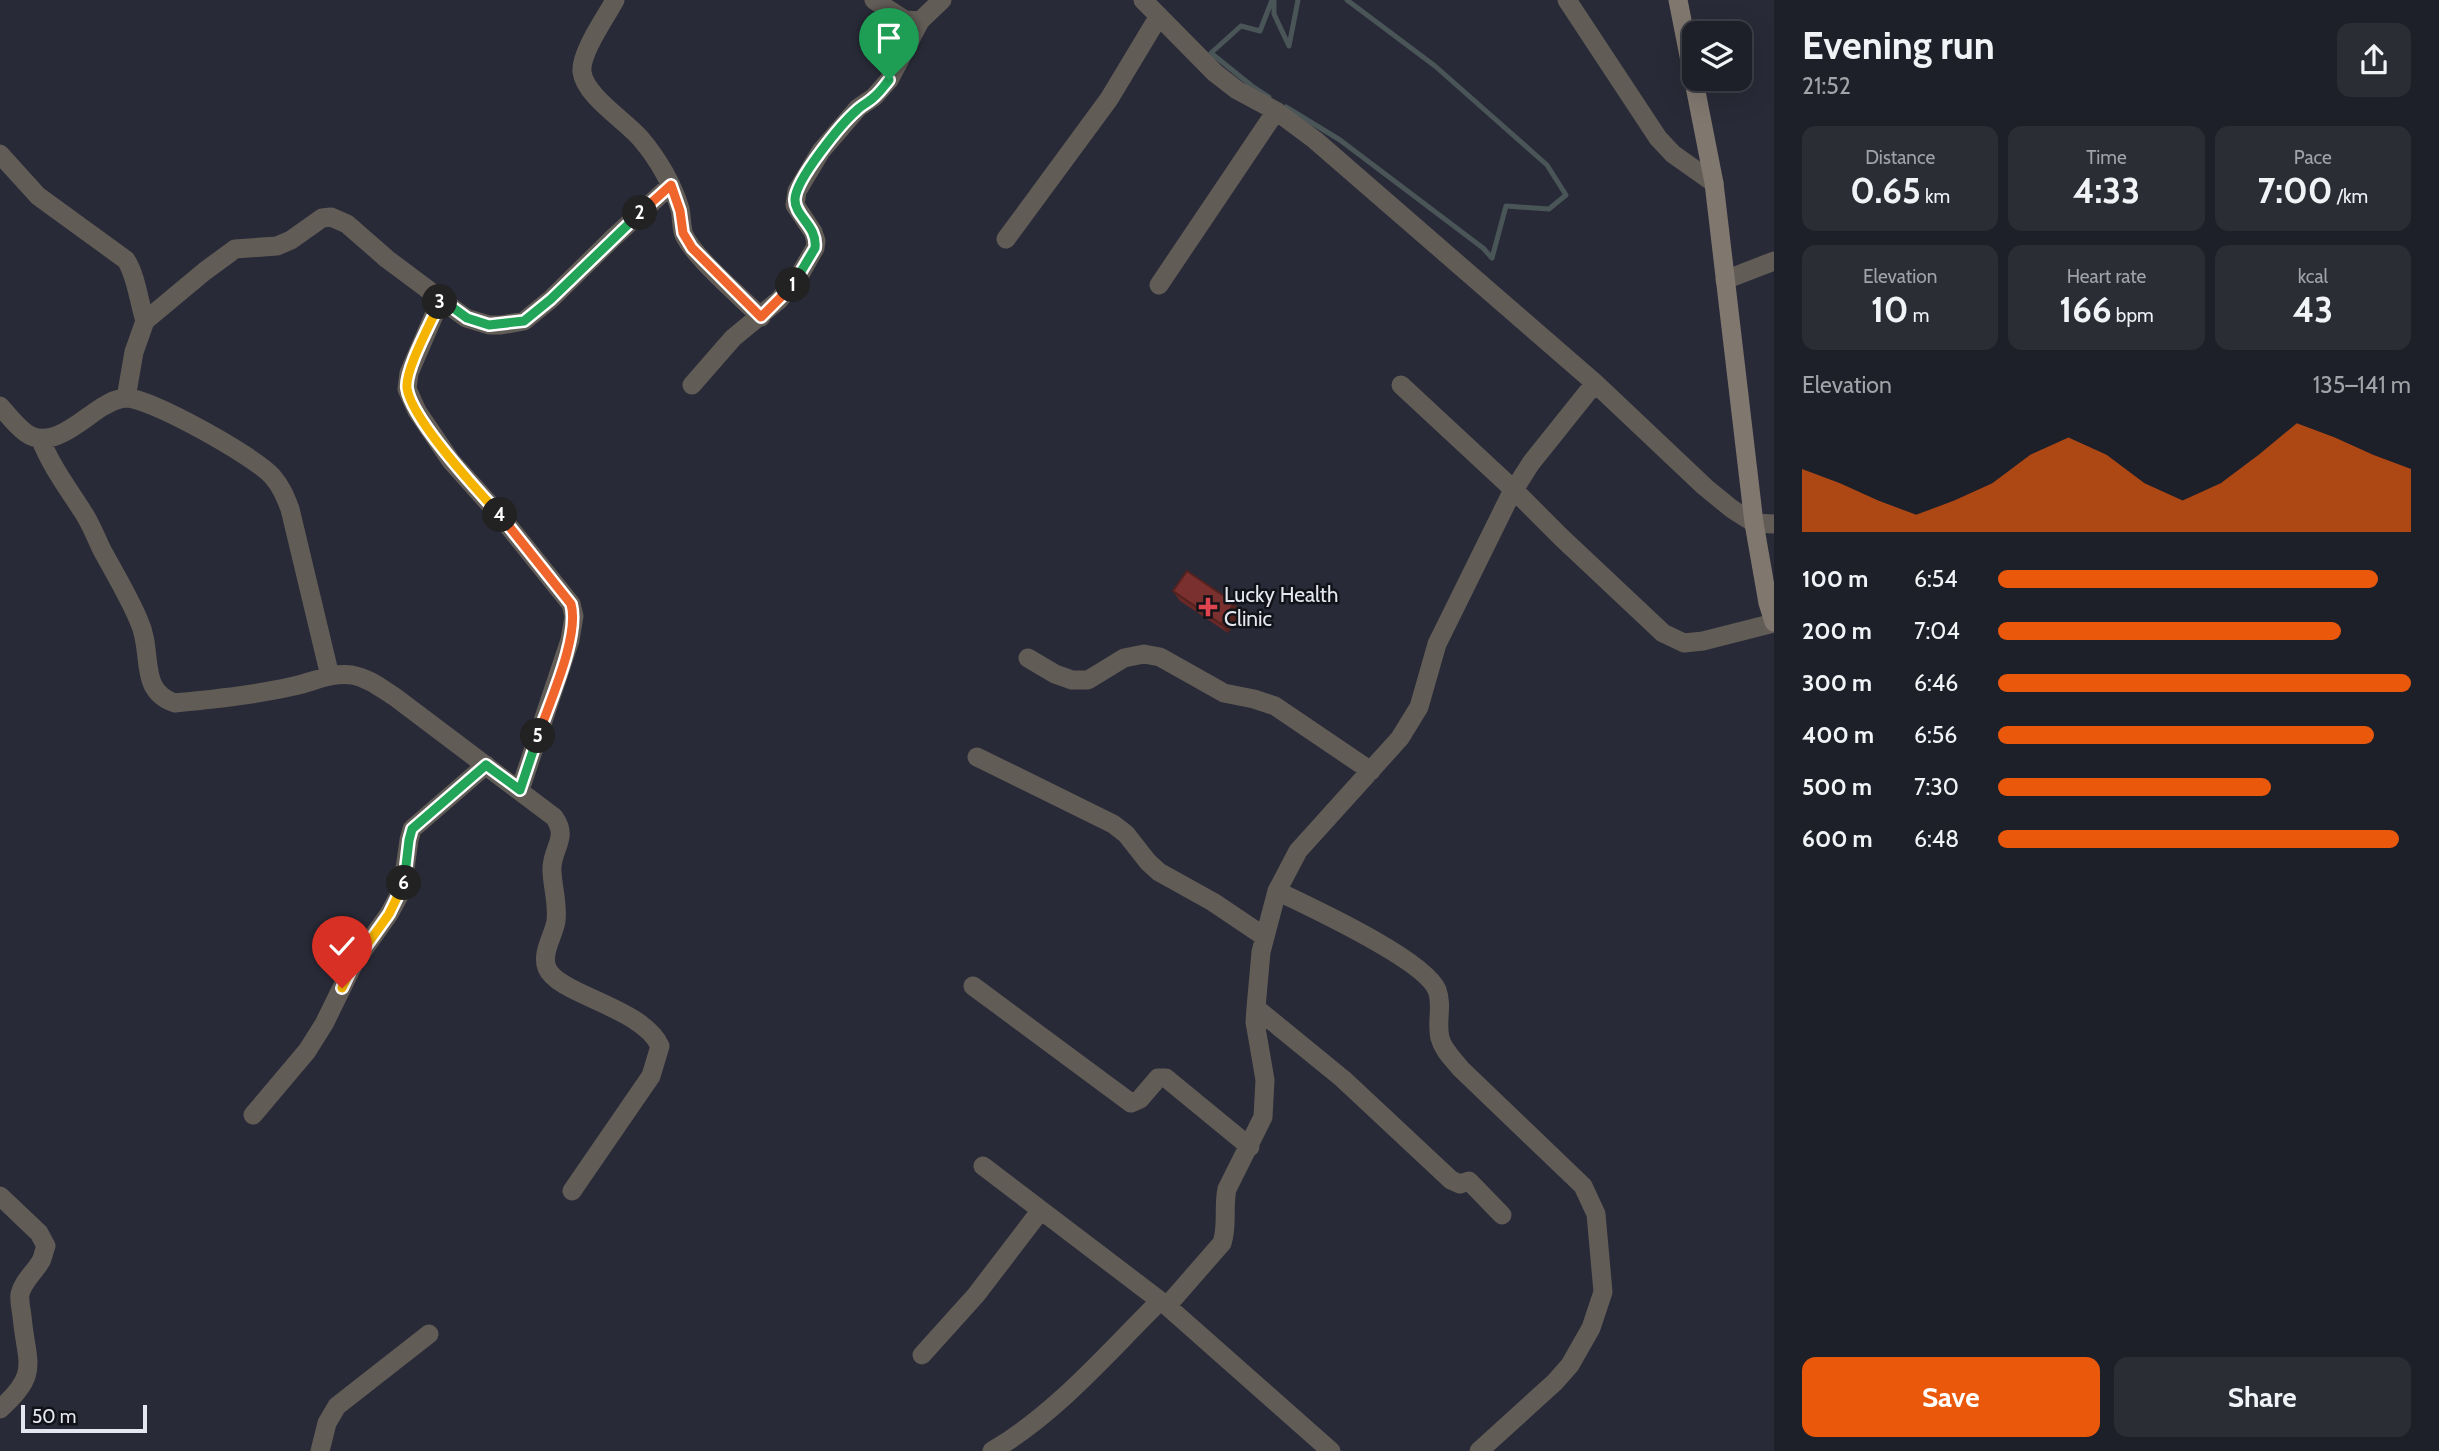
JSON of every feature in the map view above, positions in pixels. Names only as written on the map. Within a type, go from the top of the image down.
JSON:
[{"type":"main road","points":[[1678,0],[1714,183],[1725,280],[1764,523],[1768,603],[1774,622]]},
{"type":"street","points":[[615,0],[588,51],[582,69],[584,81],[595,96],[630,126],[649,148],[671,185],[680,211],[683,233],[692,248],[761,317]]},
{"type":"street","points":[[874,0],[905,20],[920,21]]},
{"type":"street","points":[[692,386],[733,338],[789,291],[815,248],[813,232],[795,205],[797,191],[821,151],[858,108],[874,97],[889,80],[920,21],[942,0]]},
{"type":"street","points":[[1143,0],[1215,73],[1315,139],[1595,383],[1705,487],[1732,509],[1764,523]]},
{"type":"street","points":[[1567,0],[1658,138],[1673,153],[1714,183]]},
{"type":"street","points":[[1006,239],[1109,99],[1159,16]]},
{"type":"street","points":[[1159,285],[1276,111]]},
{"type":"street","points":[[0,155],[38,196],[126,260],[132,270],[145,321]]},
{"type":"street","points":[[126,398],[134,352],[145,321],[235,249],[277,246],[291,240],[322,218],[331,217],[346,224],[387,259],[467,318],[489,325],[524,321],[551,299],[613,237],[671,185]]},
{"type":"street","points":[[1725,280],[1774,261]]},
{"type":"street","points":[[441,299],[409,373],[407,389],[417,411],[451,461],[532,554],[571,604],[574,616],[570,640],[520,790]]},
{"type":"street","points":[[992,1451],[1044,1415],[1163,1303],[1222,1243],[1226,1231],[1224,1202],[1227,1189],[1263,1117],[1266,1098],[1255,1022],[1261,952],[1277,891],[1298,850],[1400,738],[1419,708],[1437,644],[1514,490],[1531,463],[1595,383]]},
{"type":"street","points":[[1401,385],[1663,633],[1674,640],[1684,643],[1703,642],[1774,622]]},
{"type":"street","points":[[1,409],[24,432],[40,438],[60,435],[113,400],[126,398],[144,402],[226,443],[271,475],[283,489],[290,509],[330,676]]},
{"type":"street","points":[[40,438],[53,468],[85,514],[141,623],[147,644],[150,680],[155,692],[164,699],[175,703],[260,693],[330,676],[350,675],[368,680],[520,790],[554,817],[561,826],[561,837],[551,870],[557,904],[556,922],[545,958],[547,969],[561,983],[635,1020],[656,1036],[660,1046],[651,1076],[572,1191]]},
{"type":"street","points":[[1028,658],[1055,674],[1072,680],[1088,681],[1124,658],[1144,654],[1160,657],[1224,693],[1275,706],[1371,771]]},
{"type":"street","points":[[978,757],[1113,824],[1126,834],[1159,872],[1213,902],[1265,937]]},
{"type":"street","points":[[253,1115],[307,1051],[324,1024],[354,963],[402,891],[412,829],[486,765]]},
{"type":"street","points":[[1277,891],[1338,921],[1405,959],[1436,986],[1441,1006],[1440,1036],[1446,1051],[1583,1186],[1596,1214],[1603,1292],[1591,1328],[1570,1365],[1555,1382],[1479,1451]]},
{"type":"street","points":[[973,986],[1126,1100],[1135,1102],[1158,1078],[1166,1078],[1250,1146]]},
{"type":"street","points":[[1256,1008],[1343,1079],[1451,1180],[1460,1184],[1469,1181],[1502,1214]]},
{"type":"street","points":[[983,1166],[1163,1303],[1331,1451]]},
{"type":"street","points":[[0,1196],[39,1233],[46,1246],[41,1261],[26,1280],[20,1295],[29,1359],[27,1375],[22,1388],[0,1409]]},
{"type":"street","points":[[922,1355],[976,1295],[1041,1210]]},
{"type":"street","points":[[320,1451],[327,1423],[337,1406],[429,1334]]},
{"type":"building","points":[[1187,571],[1234,603],[1221,624],[1173,591]]},
{"type":"waterway","points":[[1269,97],[1211,53],[1241,26],[1260,31],[1272,0]]},
{"type":"waterway","points":[[1274,0],[1274,14],[1289,46],[1298,0]]},
{"type":"waterway","points":[[1347,0],[1435,66],[1547,165],[1566,195],[1549,209],[1506,206],[1492,258]]},
{"type":"waterway","points":[[1286,107],[1340,140],[1483,248],[1492,258]]},
{"type":"place","name":"Lucky Health Clinic","points":[[1208,607]]},
{"type":"route","points":[[342,988],[354,963],[402,891],[412,829],[486,765],[520,790],[570,640],[574,616],[571,604],[532,554],[451,461],[417,411],[407,389],[409,373],[441,299],[467,318],[489,325],[524,321],[551,299],[613,237],[671,185],[680,211],[683,233],[692,248],[761,317],[789,291],[815,248],[813,232],[795,205],[797,191],[821,151],[858,108],[874,97],[889,80]]}]
